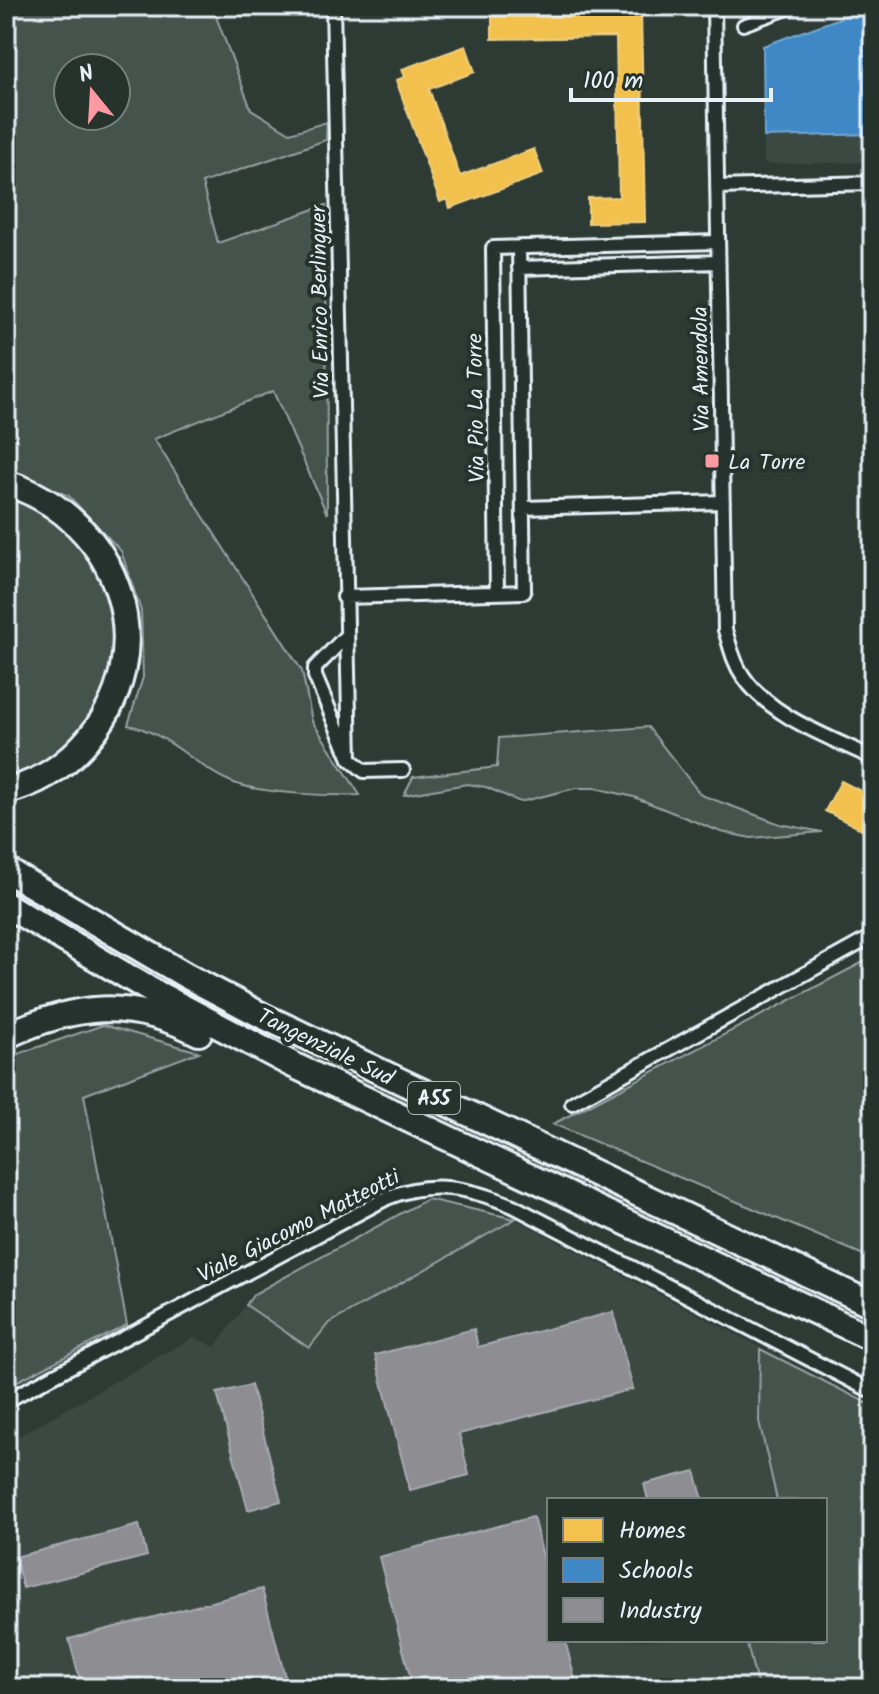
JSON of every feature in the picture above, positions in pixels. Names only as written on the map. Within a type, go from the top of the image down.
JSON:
[{"type":"highway","points":[[6,483],[61,509],[94,541],[114,578],[121,600],[125,642],[119,685],[113,703],[89,739],[75,755],[38,781],[6,791]]},
{"type":"highway","name":"Tangenziale Sud","points":[[6,870],[185,975],[250,1009],[873,1305]]},
{"type":"highway","name":"Tangenziale Sud","points":[[6,905],[166,998],[367,1101],[873,1339]]},
{"type":"highway","points":[[6,1036],[79,1011],[128,1009],[176,1021],[272,1070],[367,1101]]},
{"type":"street","name":"Via Enrico Berlinguer","points":[[333,6],[350,759]]},
{"type":"street","name":"Via Amendola","points":[[714,6],[725,630],[743,676],[782,712],[871,756]]},
{"type":"street","points":[[743,25],[796,6]]},
{"type":"street","points":[[717,187],[873,183]]},
{"type":"street","name":"Via Pio La Torre","points":[[519,247],[524,592],[497,593],[493,248],[519,247],[718,242]]},
{"type":"street","points":[[519,268],[718,262]]},
{"type":"street","points":[[523,508],[723,502]]},
{"type":"street","points":[[344,597],[497,593]]},
{"type":"street","points":[[346,636],[315,668],[350,759],[364,771],[403,770]]},
{"type":"street","points":[[326,702],[339,707],[348,698]]},
{"type":"street","points":[[572,1103],[873,936]]},
{"type":"street","name":"Viale Giacomo Matteotti","points":[[6,1401],[387,1198],[424,1186],[466,1189],[513,1206],[873,1392]]},
{"type":"shaded area","points":[[6,6],[212,6],[251,109],[290,133],[327,122],[326,140],[202,183],[218,243],[326,205],[327,514],[273,391],[154,439],[302,671],[312,721],[360,795],[281,792],[237,784],[209,770],[171,743],[128,725],[143,677],[141,611],[121,551],[69,496],[6,468]]},
{"type":"shaded area","points":[[873,6],[873,162],[764,164],[763,46]]},
{"type":"shaded area","points":[[6,494],[36,509],[63,528],[85,553],[102,580],[113,610],[116,642],[112,674],[81,734],[36,769],[6,782]]},
{"type":"shaded area","points":[[648,727],[701,795],[780,824],[822,832],[751,838],[721,832],[634,797],[595,788],[576,788],[520,802],[486,787],[467,784],[404,795],[413,777],[497,767],[499,738]]},
{"type":"shaded area","points":[[873,957],[873,1259],[553,1124]]},
{"type":"shaded area","points":[[103,1025],[199,1052],[84,1095],[127,1325],[6,1387],[6,1058]]},
{"type":"shaded area","points":[[427,1199],[515,1219],[873,1406],[873,1688],[6,1688],[6,1443],[194,1337],[215,1347],[254,1294]]},
{"type":"shaded area","points":[[427,1199],[515,1219],[328,1324],[309,1348],[246,1305],[254,1294]]},
{"type":"shaded area","points":[[760,1349],[873,1406],[873,1688],[758,1688],[746,1642],[827,1642],[827,1498],[777,1498],[759,1421]]},
{"type":"building: Homes","points":[[641,9],[645,222],[588,223],[588,198],[619,197],[616,37],[492,39],[492,12]]},
{"type":"building: Homes","points":[[466,46],[475,72],[429,89],[460,176],[534,149],[543,174],[450,208],[447,199],[440,202],[396,80],[405,77],[402,69]]},
{"type":"building: Homes","points":[[841,781],[873,797],[873,835],[825,811]]},
{"type":"building: Schools","points":[[873,6],[873,134],[764,137],[763,46]]},
{"type":"building: Industry","points":[[613,1312],[633,1389],[459,1434],[469,1475],[410,1490],[375,1355],[474,1329],[478,1347]]},
{"type":"building: Industry","points":[[251,1385],[281,1501],[248,1510],[217,1393]]},
{"type":"building: Industry","points":[[695,1471],[702,1498],[648,1498],[644,1484]]},
{"type":"building: Industry","points":[[533,1517],[547,1571],[547,1642],[566,1642],[577,1688],[413,1688],[379,1557]]},
{"type":"building: Industry","points":[[139,1525],[147,1556],[23,1588],[15,1557]]},
{"type":"building: Industry","points":[[262,1589],[288,1688],[82,1688],[69,1639]]},
{"type":"place","name":"La Torre","points":[[712,461]]}]
